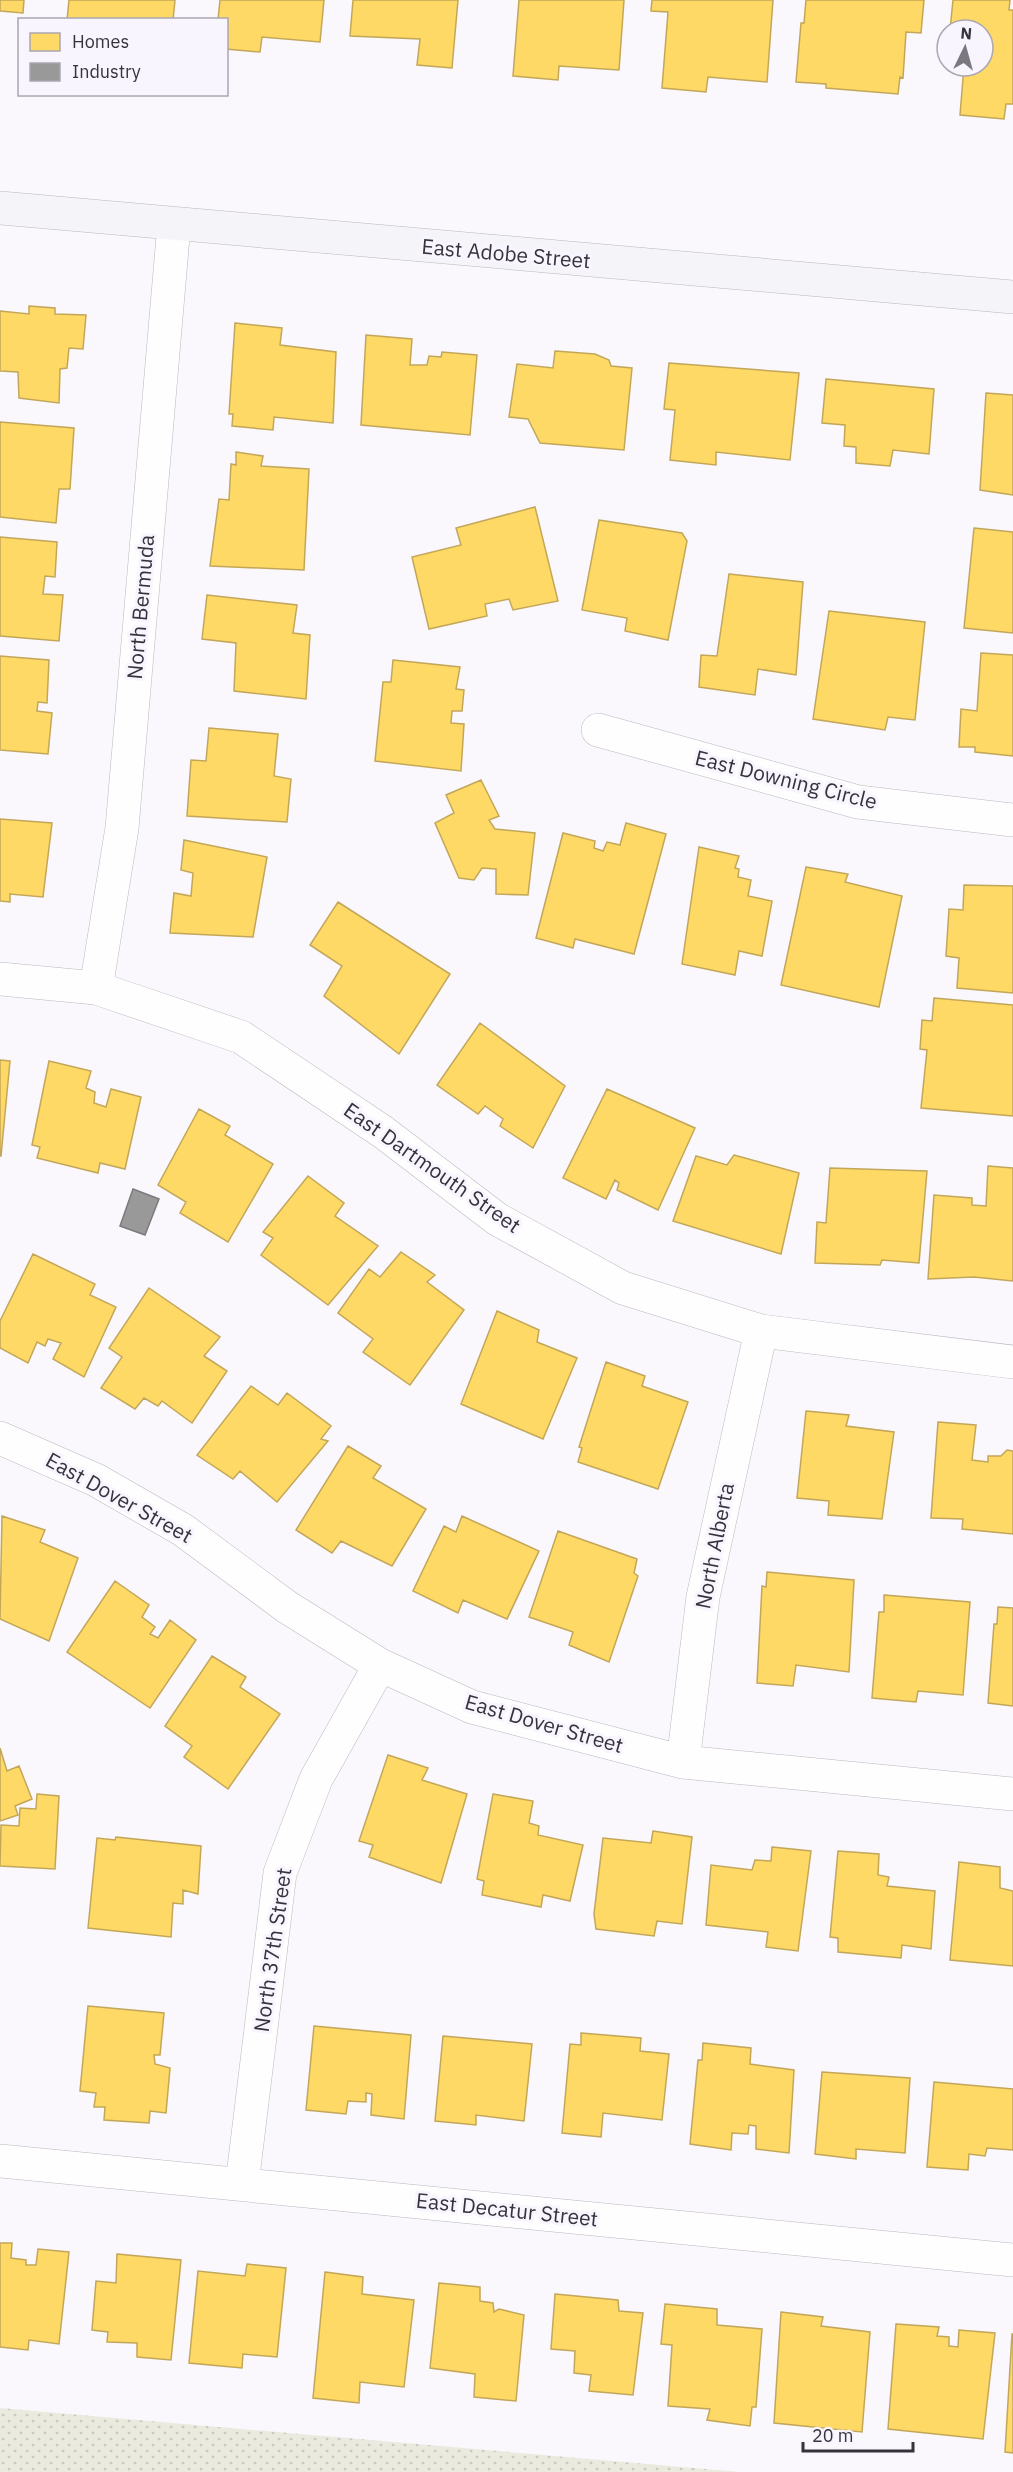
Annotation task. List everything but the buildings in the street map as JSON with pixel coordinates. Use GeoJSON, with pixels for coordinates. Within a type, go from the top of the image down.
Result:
{"type":"FeatureCollection","features":[{"type":"Feature","properties":{"kind":"street","name":"East Adobe Street"},"geometry":{"type":"LineString","coordinates":[[0,208],[1013,297]]}},
{"type":"Feature","properties":{"kind":"street","name":"North Bermuda"},"geometry":{"type":"LineString","coordinates":[[96,988],[122,828],[174,225]]}},
{"type":"Feature","properties":{"kind":"street","name":"East Downing Circle"},"geometry":{"type":"LineString","coordinates":[[598,730],[858,802],[1013,820]]}},
{"type":"Feature","properties":{"kind":"street","name":"East Dartmouth Street"},"geometry":{"type":"LineString","coordinates":[[0,979],[96,988],[241,1037],[383,1132],[497,1219],[623,1288],[761,1331],[1013,1362]]}},
{"type":"Feature","properties":{"kind":"street","name":"North Alberta"},"geometry":{"type":"LineString","coordinates":[[683,1762],[703,1596],[761,1331]]}},
{"type":"Feature","properties":{"kind":"street","name":"East Dover Street"},"geometry":{"type":"LineString","coordinates":[[0,1438],[96,1480],[183,1530],[287,1607],[380,1665],[472,1707],[683,1762],[1013,1794]]}},
{"type":"Feature","properties":{"kind":"street","name":"North 37th Street"},"geometry":{"type":"LineString","coordinates":[[242,2184],[280,1873],[316,1779],[380,1665]]}},
{"type":"Feature","properties":{"kind":"street","name":"East Decatur Street"},"geometry":{"type":"LineString","coordinates":[[0,2161],[1013,2260]]}},
{"type":"Feature","properties":{"kind":"shaded area"},"geometry":{"type":"Polygon","coordinates":[[[0,2408],[740,2472],[0,2472],[0,2408]]]}}]}
